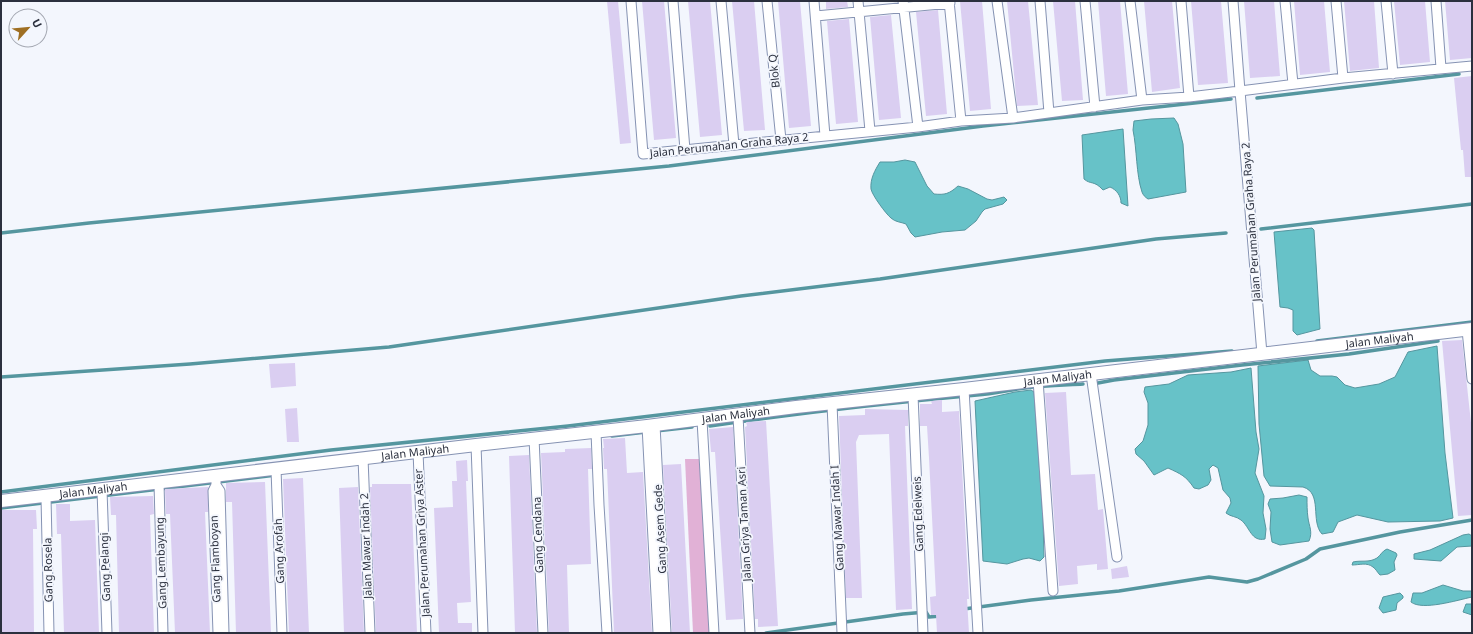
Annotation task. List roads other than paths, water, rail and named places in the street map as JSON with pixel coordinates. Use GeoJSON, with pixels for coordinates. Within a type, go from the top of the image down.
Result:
{"type":"FeatureCollection","features":[{"type":"Feature","properties":{"kind":"street","name":"Jalan Perumahan Graha Raya 2"},"geometry":{"type":"LineString","coordinates":[[630,1],[643,154],[961,121],[1013,118],[1142,100],[1241,94],[1293,84],[1472,66]]}},
{"type":"Feature","properties":{"kind":"street"},"geometry":{"type":"LineString","coordinates":[[673,1],[685,150]]}},
{"type":"Feature","properties":{"kind":"street"},"geometry":{"type":"LineString","coordinates":[[721,1],[734,145]]}},
{"type":"Feature","properties":{"kind":"street","name":"Blok Q"},"geometry":{"type":"LineString","coordinates":[[767,1],[781,140]]}},
{"type":"Feature","properties":{"kind":"street","name":"Jalan Perumahan Graha Raya 2"},"geometry":{"type":"LineString","coordinates":[[814,1],[825,136]]}},
{"type":"Feature","properties":{"kind":"street"},"geometry":{"type":"LineString","coordinates":[[858,1],[870,131]]}},
{"type":"Feature","properties":{"kind":"street"},"geometry":{"type":"LineString","coordinates":[[997,1],[1013,118]]}},
{"type":"Feature","properties":{"kind":"street"},"geometry":{"type":"LineString","coordinates":[[1040,1],[1049,113]]}},
{"type":"Feature","properties":{"kind":"street"},"geometry":{"type":"LineString","coordinates":[[1085,1],[1095,107]]}},
{"type":"Feature","properties":{"kind":"street"},"geometry":{"type":"LineString","coordinates":[[1130,1],[1142,100]]}},
{"type":"Feature","properties":{"kind":"street"},"geometry":{"type":"LineString","coordinates":[[1181,1],[1189,97]]}},
{"type":"Feature","properties":{"kind":"street","name":"Jalan Perumahan Graha Raya 2"},"geometry":{"type":"LineString","coordinates":[[1233,1],[1262,354]]}},
{"type":"Feature","properties":{"kind":"street"},"geometry":{"type":"LineString","coordinates":[[1285,1],[1293,84]]}},
{"type":"Feature","properties":{"kind":"street"},"geometry":{"type":"LineString","coordinates":[[1336,1],[1343,78]]}},
{"type":"Feature","properties":{"kind":"street"},"geometry":{"type":"LineString","coordinates":[[1386,1],[1393,74]]}},
{"type":"Feature","properties":{"kind":"street"},"geometry":{"type":"LineString","coordinates":[[1436,1],[1441,68]]}},
{"type":"Feature","properties":{"kind":"street"},"geometry":{"type":"LineString","coordinates":[[816,16],[904,4],[950,2],[961,121]]}},
{"type":"Feature","properties":{"kind":"street"},"geometry":{"type":"LineString","coordinates":[[904,4],[918,126]]}},
{"type":"Feature","properties":{"kind":"street"},"geometry":{"type":"LineString","coordinates":[[1469,331],[1472,379]]}},
{"type":"Feature","properties":{"kind":"street","name":"Jalan Maliyah"},"geometry":{"type":"LineString","coordinates":[[1,501],[43,502],[418,457],[476,444],[534,442],[651,431],[739,420],[796,407],[832,409],[964,395],[1038,385],[1091,374],[1469,331]]}},
{"type":"Feature","properties":{"kind":"street"},"geometry":{"type":"LineString","coordinates":[[1091,374],[1117,557]]}},
{"type":"Feature","properties":{"kind":"street"},"geometry":{"type":"LineString","coordinates":[[1038,385],[1046,476],[1053,592]]}},
{"type":"Feature","properties":{"kind":"street"},"geometry":{"type":"LineString","coordinates":[[964,395],[978,633]]}},
{"type":"Feature","properties":{"kind":"street","name":"Gang Edelweis"},"geometry":{"type":"LineString","coordinates":[[914,400],[923,633]]}},
{"type":"Feature","properties":{"kind":"street","name":"Gang Mawar Indah I"},"geometry":{"type":"LineString","coordinates":[[832,409],[842,626]]}},
{"type":"Feature","properties":{"kind":"street","name":"Jalan Griya Taman Asri"},"geometry":{"type":"LineString","coordinates":[[739,420],[750,631]]}},
{"type":"Feature","properties":{"kind":"street"},"geometry":{"type":"LineString","coordinates":[[702,424],[714,633]]}},
{"type":"Feature","properties":{"kind":"street","name":"Gang Asem Gede"},"geometry":{"type":"LineString","coordinates":[[651,431],[658,633]]}},
{"type":"Feature","properties":{"kind":"street","name":"Gang Asem Gede"},"geometry":{"type":"LineString","coordinates":[[651,431],[666,633]]}},
{"type":"Feature","properties":{"kind":"street"},"geometry":{"type":"LineString","coordinates":[[596,436],[607,633]]}},
{"type":"Feature","properties":{"kind":"street","name":"Gang Cendana"},"geometry":{"type":"LineString","coordinates":[[534,442],[543,633]]}},
{"type":"Feature","properties":{"kind":"street"},"geometry":{"type":"LineString","coordinates":[[476,444],[483,633]]}},
{"type":"Feature","properties":{"kind":"street","name":"Jalan Perumahan Griya Aster"},"geometry":{"type":"LineString","coordinates":[[418,457],[426,633]]}},
{"type":"Feature","properties":{"kind":"street","name":"Jalan Mawar Indah 2"},"geometry":{"type":"LineString","coordinates":[[363,463],[370,633]]}},
{"type":"Feature","properties":{"kind":"street","name":"Gang Arofah"},"geometry":{"type":"LineString","coordinates":[[276,474],[282,633]]}},
{"type":"Feature","properties":{"kind":"street"},"geometry":{"type":"LineString","coordinates":[[216,481],[220,491],[224,633]]}},
{"type":"Feature","properties":{"kind":"street","name":"Gang Flamboyan"},"geometry":{"type":"LineString","coordinates":[[216,481],[213,491],[218,633]]}},
{"type":"Feature","properties":{"kind":"street","name":"Gang Lembayung"},"geometry":{"type":"LineString","coordinates":[[159,487],[163,633]]}},
{"type":"Feature","properties":{"kind":"street","name":"Gang Pelangi"},"geometry":{"type":"LineString","coordinates":[[100,495],[102,633]]}},
{"type":"Feature","properties":{"kind":"street","name":"Gang Pelangi"},"geometry":{"type":"LineString","coordinates":[[100,495],[107,633]]}},
{"type":"Feature","properties":{"kind":"street","name":"Gang Rosela"},"geometry":{"type":"LineString","coordinates":[[43,502],[43,633]]}},
{"type":"Feature","properties":{"kind":"street","name":"Gang Rosela"},"geometry":{"type":"LineString","coordinates":[[43,502],[49,633]]}},
{"type":"Feature","properties":{"kind":"water"},"geometry":{"type":"Polygon","coordinates":[[[1174,118],[1178,124],[1183,144],[1186,192],[1148,199],[1142,193],[1140,185],[1133,130],[1134,121],[1174,118]]]}},
{"type":"Feature","properties":{"kind":"water"},"geometry":{"type":"Polygon","coordinates":[[[1123,129],[1128,206],[1121,203],[1118,194],[1112,188],[1110,187],[1103,190],[1097,185],[1084,179],[1082,135],[1123,129]]]}},
{"type":"Feature","properties":{"kind":"water"},"geometry":{"type":"Polygon","coordinates":[[[905,160],[915,162],[927,186],[934,194],[947,193],[958,186],[968,189],[987,199],[992,200],[1004,197],[1007,200],[1003,204],[985,209],[976,221],[965,230],[942,232],[915,237],[906,224],[894,220],[889,216],[876,200],[871,189],[872,178],[880,162],[905,160]]]}},
{"type":"Feature","properties":{"kind":"water"},"geometry":{"type":"Polygon","coordinates":[[[1312,228],[1314,230],[1320,329],[1297,335],[1293,331],[1293,310],[1280,307],[1274,232],[1312,228]]]}},
{"type":"Feature","properties":{"kind":"water"},"geometry":{"type":"Polygon","coordinates":[[[1437,346],[1445,453],[1453,518],[1440,521],[1388,522],[1357,515],[1338,522],[1333,532],[1322,534],[1317,522],[1315,501],[1309,490],[1303,487],[1270,486],[1264,476],[1259,424],[1258,366],[1308,360],[1311,370],[1320,376],[1337,377],[1345,385],[1355,388],[1379,384],[1395,377],[1408,352],[1437,346]]]}},
{"type":"Feature","properties":{"kind":"water"},"geometry":{"type":"Polygon","coordinates":[[[1251,368],[1256,432],[1259,449],[1255,473],[1264,496],[1263,513],[1266,529],[1265,539],[1260,539],[1254,536],[1241,520],[1226,513],[1231,503],[1230,498],[1223,490],[1218,468],[1213,465],[1209,469],[1211,480],[1208,485],[1199,489],[1194,488],[1183,476],[1168,468],[1154,475],[1144,461],[1136,454],[1135,449],[1143,441],[1148,425],[1148,403],[1144,392],[1145,387],[1169,384],[1188,375],[1231,372],[1251,368]]]}},
{"type":"Feature","properties":{"kind":"water"},"geometry":{"type":"Polygon","coordinates":[[[1031,390],[1034,392],[1043,518],[1044,557],[1040,561],[1029,558],[1007,564],[983,561],[975,401],[1031,390]]]}},
{"type":"Feature","properties":{"kind":"water"},"geometry":{"type":"Polygon","coordinates":[[[1299,495],[1307,497],[1311,532],[1309,541],[1280,545],[1272,542],[1270,529],[1271,512],[1268,504],[1270,499],[1299,495]]]}},
{"type":"Feature","properties":{"kind":"water"},"geometry":{"type":"Polygon","coordinates":[[[1469,534],[1472,536],[1472,546],[1457,547],[1441,561],[1414,559],[1414,554],[1430,550],[1463,535],[1469,534]]]}},
{"type":"Feature","properties":{"kind":"water"},"geometry":{"type":"Polygon","coordinates":[[[1387,549],[1396,553],[1397,555],[1394,562],[1395,570],[1388,574],[1380,575],[1371,565],[1352,565],[1353,562],[1374,560],[1387,549]]]}},
{"type":"Feature","properties":{"kind":"water"},"geometry":{"type":"Polygon","coordinates":[[[1443,585],[1463,591],[1472,591],[1472,597],[1431,605],[1416,604],[1411,602],[1413,593],[1422,593],[1443,585]]]}},
{"type":"Feature","properties":{"kind":"water"},"geometry":{"type":"Polygon","coordinates":[[[1400,593],[1403,598],[1397,603],[1396,610],[1383,613],[1379,608],[1383,597],[1400,593]]]}},
{"type":"Feature","properties":{"kind":"water"},"geometry":{"type":"Polygon","coordinates":[[[1466,604],[1472,604],[1472,615],[1463,612],[1466,604]]]}},
{"type":"Feature","properties":{"kind":"waterway"},"geometry":{"type":"LineString","coordinates":[[1257,98],[1459,74]]}},
{"type":"Feature","properties":{"kind":"waterway"},"geometry":{"type":"LineString","coordinates":[[1,233],[669,166],[983,126],[1231,99]]}},
{"type":"Feature","properties":{"kind":"waterway"},"geometry":{"type":"LineString","coordinates":[[1261,229],[1472,204]]}},
{"type":"Feature","properties":{"kind":"waterway"},"geometry":{"type":"LineString","coordinates":[[1,377],[190,364],[389,347],[741,296],[880,279],[1156,239],[1226,233]]}},
{"type":"Feature","properties":{"kind":"waterway"},"geometry":{"type":"LineString","coordinates":[[1317,341],[1472,322]]}},
{"type":"Feature","properties":{"kind":"waterway"},"geometry":{"type":"LineString","coordinates":[[1098,383],[1242,365],[1349,354],[1438,341]]}},
{"type":"Feature","properties":{"kind":"waterway"},"geometry":{"type":"LineString","coordinates":[[1,492],[331,450],[568,426],[1105,361],[1232,351]]}},
{"type":"Feature","properties":{"kind":"waterway"},"geometry":{"type":"LineString","coordinates":[[710,426],[1032,387],[1083,384]]}},
{"type":"Feature","properties":{"kind":"waterway"},"geometry":{"type":"LineString","coordinates":[[656,431],[692,427]]}},
{"type":"Feature","properties":{"kind":"waterway"},"geometry":{"type":"LineString","coordinates":[[612,436],[646,432]]}},
{"type":"Feature","properties":{"kind":"waterway"},"geometry":{"type":"LineString","coordinates":[[1,508],[276,475]]}},
{"type":"Feature","properties":{"kind":"waterway"},"geometry":{"type":"LineString","coordinates":[[964,609],[1031,600],[1119,591],[1209,577],[1247,582],[1258,579],[1306,559],[1320,549],[1400,532],[1472,520]]}},
{"type":"Feature","properties":{"kind":"waterway"},"geometry":{"type":"LineString","coordinates":[[766,633],[903,614],[926,612],[929,617],[941,616]]}}]}
